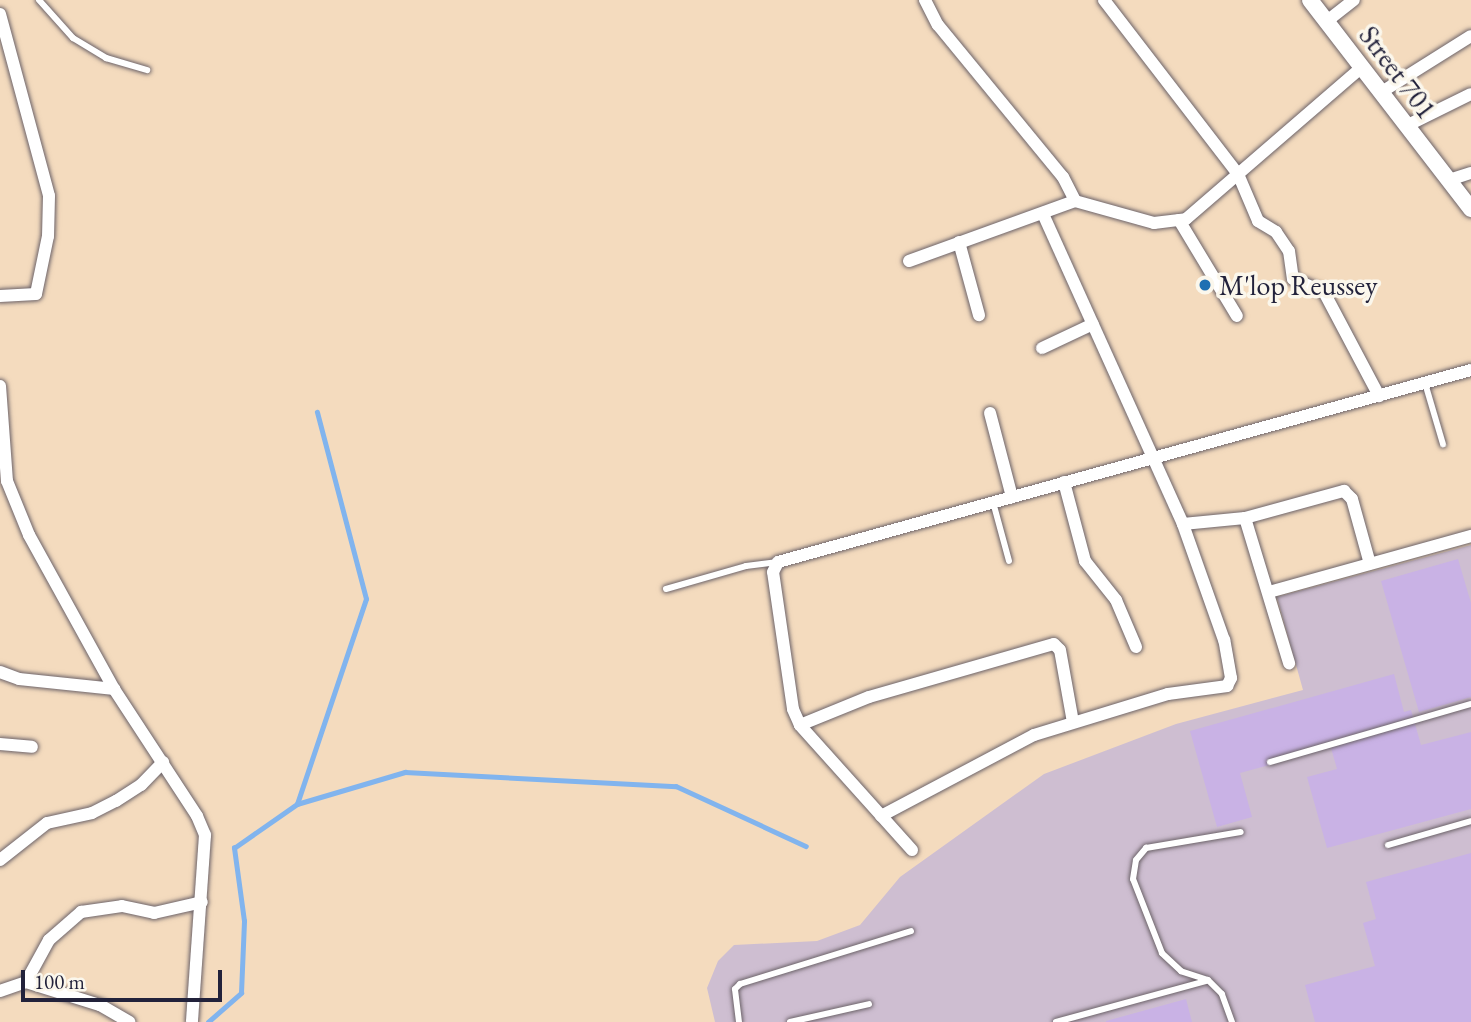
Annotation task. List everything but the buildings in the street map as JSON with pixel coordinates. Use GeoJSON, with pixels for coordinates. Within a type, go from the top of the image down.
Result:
{"type":"FeatureCollection","features":[{"type":"Feature","properties":{"kind":"main road","name":"Street 701"},"geometry":{"type":"LineString","coordinates":[[1310,0],[1471,209]]}},
{"type":"Feature","properties":{"kind":"street"},"geometry":{"type":"LineString","coordinates":[[925,0],[939,25],[1063,177],[1075,201]]}},
{"type":"Feature","properties":{"kind":"street"},"geometry":{"type":"LineString","coordinates":[[1104,0],[1238,174],[1258,221],[1276,232],[1289,251],[1293,279],[1324,292],[1379,396]]}},
{"type":"Feature","properties":{"kind":"street"},"geometry":{"type":"LineString","coordinates":[[1327,21],[1354,0]]}},
{"type":"Feature","properties":{"kind":"street"},"geometry":{"type":"LineString","coordinates":[[0,14],[49,196],[48,236],[36,294],[0,296]]}},
{"type":"Feature","properties":{"kind":"street"},"geometry":{"type":"LineString","coordinates":[[1380,93],[1471,36]]}},
{"type":"Feature","properties":{"kind":"street"},"geometry":{"type":"LineString","coordinates":[[909,261],[1075,201],[1154,223],[1179,220],[1238,174],[1361,68]]}},
{"type":"Feature","properties":{"kind":"street"},"geometry":{"type":"LineString","coordinates":[[1406,126],[1471,94]]}},
{"type":"Feature","properties":{"kind":"street"},"geometry":{"type":"LineString","coordinates":[[1448,180],[1471,173]]}},
{"type":"Feature","properties":{"kind":"street"},"geometry":{"type":"LineString","coordinates":[[881,816],[1034,735],[1168,694],[1227,686],[1231,678],[1224,640],[1183,524],[1043,214]]}},
{"type":"Feature","properties":{"kind":"street"},"geometry":{"type":"LineString","coordinates":[[1179,220],[1237,316]]}},
{"type":"Feature","properties":{"kind":"street"},"geometry":{"type":"LineString","coordinates":[[959,242],[979,315]]}},
{"type":"Feature","properties":{"kind":"street"},"geometry":{"type":"LineString","coordinates":[[1042,348],[1093,324]]}},
{"type":"Feature","properties":{"kind":"street"},"geometry":{"type":"LineString","coordinates":[[912,850],[800,725],[793,709],[773,572],[778,562],[1471,370]]}},
{"type":"Feature","properties":{"kind":"street"},"geometry":{"type":"LineString","coordinates":[[0,386],[7,481],[29,535],[114,689],[163,762],[205,835],[192,1022]]}},
{"type":"Feature","properties":{"kind":"street"},"geometry":{"type":"LineString","coordinates":[[990,412],[1012,497]]}},
{"type":"Feature","properties":{"kind":"street"},"geometry":{"type":"LineString","coordinates":[[1064,482],[1085,561],[1116,600],[1136,648]]}},
{"type":"Feature","properties":{"kind":"street"},"geometry":{"type":"LineString","coordinates":[[1183,524],[1245,518],[1348,492],[1370,564]]}},
{"type":"Feature","properties":{"kind":"street"},"geometry":{"type":"LineString","coordinates":[[1245,518],[1289,663]]}},
{"type":"Feature","properties":{"kind":"street"},"geometry":{"type":"LineString","coordinates":[[1269,592],[1471,536]]}},
{"type":"Feature","properties":{"kind":"street"},"geometry":{"type":"LineString","coordinates":[[800,725],[869,697],[1054,644],[1060,650],[1073,722]]}},
{"type":"Feature","properties":{"kind":"street"},"geometry":{"type":"LineString","coordinates":[[0,672],[19,679],[114,689]]}},
{"type":"Feature","properties":{"kind":"street"},"geometry":{"type":"LineString","coordinates":[[0,744],[33,747]]}},
{"type":"Feature","properties":{"kind":"street"},"geometry":{"type":"LineString","coordinates":[[0,860],[47,823],[92,813],[116,801],[141,785],[163,762]]}},
{"type":"Feature","properties":{"kind":"street"},"geometry":{"type":"LineString","coordinates":[[26,982],[49,940],[81,912],[122,906],[154,913],[202,902]]}},
{"type":"Feature","properties":{"kind":"street"},"geometry":{"type":"LineString","coordinates":[[0,991],[26,982],[100,1005],[129,1022]]}},
{"type":"Feature","properties":{"kind":"lane"},"geometry":{"type":"LineString","coordinates":[[39,0],[73,38],[106,58],[147,70]]}},
{"type":"Feature","properties":{"kind":"lane"},"geometry":{"type":"LineString","coordinates":[[1424,383],[1443,444]]}},
{"type":"Feature","properties":{"kind":"lane"},"geometry":{"type":"LineString","coordinates":[[993,502],[1009,561]]}},
{"type":"Feature","properties":{"kind":"lane"},"geometry":{"type":"LineString","coordinates":[[666,589],[747,566],[778,562]]}},
{"type":"Feature","properties":{"kind":"lane"},"geometry":{"type":"LineString","coordinates":[[1270,762],[1471,704]]}},
{"type":"Feature","properties":{"kind":"lane"},"geometry":{"type":"LineString","coordinates":[[1388,845],[1471,821]]}},
{"type":"Feature","properties":{"kind":"lane"},"geometry":{"type":"LineString","coordinates":[[1232,1022],[1222,993],[1208,980],[1181,971],[1162,953],[1133,880],[1136,860],[1146,848],[1241,832]]}},
{"type":"Feature","properties":{"kind":"lane"},"geometry":{"type":"LineString","coordinates":[[740,1022],[735,989],[740,984],[911,930]]}},
{"type":"Feature","properties":{"kind":"lane"},"geometry":{"type":"LineString","coordinates":[[1056,1022],[1208,980]]}},
{"type":"Feature","properties":{"kind":"lane"},"geometry":{"type":"LineString","coordinates":[[790,1022],[869,1004]]}},
{"type":"Feature","properties":{"kind":"shaded area"},"geometry":{"type":"Polygon","coordinates":[[[1471,545],[1471,1022],[715,1022],[707,988],[718,961],[734,945],[817,941],[860,925],[900,877],[1044,774],[1176,724],[1303,690],[1277,597],[1471,545]]]}},
{"type":"Feature","properties":{"kind":"waterway"},"geometry":{"type":"LineString","coordinates":[[297,804],[366,599],[317,412]]}},
{"type":"Feature","properties":{"kind":"waterway"},"geometry":{"type":"LineString","coordinates":[[208,1022],[241,993],[244,921],[234,848],[297,804],[405,772],[676,786],[806,846]]}},
{"type":"Feature","properties":{"kind":"place","name":"M'lop Reussey"},"geometry":{"type":"Point","coordinates":[1205,285]}}]}
